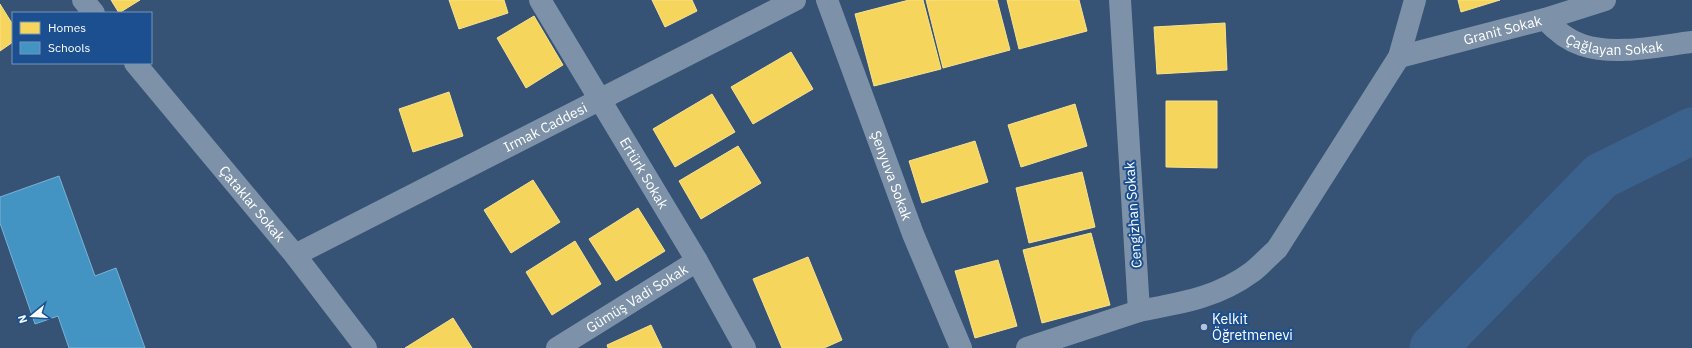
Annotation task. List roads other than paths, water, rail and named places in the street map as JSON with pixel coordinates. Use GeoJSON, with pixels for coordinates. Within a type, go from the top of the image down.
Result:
{"type":"FeatureCollection","features":[{"type":"Feature","properties":{"kind":"street"},"geometry":{"type":"LineString","coordinates":[[83,0],[93,12]]}},
{"type":"Feature","properties":{"kind":"street","name":"Ertürk Sokak"},"geometry":{"type":"LineString","coordinates":[[540,0],[697,261],[745,348]]}},
{"type":"Feature","properties":{"kind":"street","name":"Irmak Caddesi"},"geometry":{"type":"LineString","coordinates":[[295,255],[795,0]]}},
{"type":"Feature","properties":{"kind":"street","name":"Şenyuva Sokak"},"geometry":{"type":"LineString","coordinates":[[828,0],[913,234],[961,348]]}},
{"type":"Feature","properties":{"kind":"street","name":"Cengizhan Sokak"},"geometry":{"type":"LineString","coordinates":[[1120,0],[1139,311]]}},
{"type":"Feature","properties":{"kind":"street"},"geometry":{"type":"LineString","coordinates":[[1029,348],[1139,311],[1191,301],[1224,288],[1252,272],[1277,249],[1399,57],[1415,0]]}},
{"type":"Feature","properties":{"kind":"street","name":"Granit Sokak"},"geometry":{"type":"LineString","coordinates":[[1399,57],[1545,19],[1605,0]]}},
{"type":"Feature","properties":{"kind":"street","name":"Çağlayan Sokak"},"geometry":{"type":"LineString","coordinates":[[1545,19],[1564,36],[1582,45],[1603,50],[1635,49],[1692,42]]}},
{"type":"Feature","properties":{"kind":"street","name":"Çataklar Sokak"},"geometry":{"type":"LineString","coordinates":[[136,64],[175,120],[295,255],[366,348]]}},
{"type":"Feature","properties":{"kind":"street","name":"Gümüş Vadi Sokak"},"geometry":{"type":"LineString","coordinates":[[557,348],[697,261]]}},
{"type":"Feature","properties":{"kind":"waterway"},"geometry":{"type":"LineString","coordinates":[[1433,348],[1601,176],[1692,131]]}},
{"type":"Feature","properties":{"kind":"place","name":"Kelkit Öğretmenevi"},"geometry":{"type":"Point","coordinates":[1204,327]}}]}
